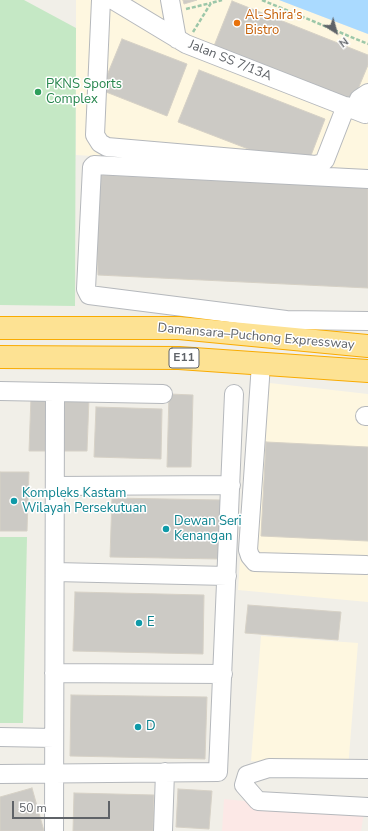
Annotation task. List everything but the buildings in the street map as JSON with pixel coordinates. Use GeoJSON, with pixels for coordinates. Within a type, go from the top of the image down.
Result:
{"type":"FeatureCollection","features":[{"type":"Feature","properties":{"kind":"highway","name":"Damansara–Puchong Expressway"},"geometry":{"type":"LineString","coordinates":[[0,328],[179,328],[368,346]]}},
{"type":"Feature","properties":{"kind":"highway","name":"Damansara–Puchong Expressway"},"geometry":{"type":"LineString","coordinates":[[0,357],[179,358],[368,371]]}},
{"type":"Feature","properties":{"kind":"street"},"geometry":{"type":"LineString","coordinates":[[101,0],[95,135],[100,143],[107,147],[316,165],[325,160],[356,109],[359,99],[368,93]]}},
{"type":"Feature","properties":{"kind":"street","name":"Jalan SS 7/13A"},"geometry":{"type":"LineString","coordinates":[[113,0],[182,42],[356,109]]}},
{"type":"Feature","properties":{"kind":"street"},"geometry":{"type":"LineString","coordinates":[[175,5],[182,42]]}},
{"type":"Feature","properties":{"kind":"street"},"geometry":{"type":"LineString","coordinates":[[286,320],[89,295],[86,289],[92,167],[94,165],[368,180]]}},
{"type":"Feature","properties":{"kind":"street"},"geometry":{"type":"LineString","coordinates":[[108,328],[243,324],[286,320],[368,321]]}},
{"type":"Feature","properties":{"kind":"street"},"geometry":{"type":"LineString","coordinates":[[261,364],[248,550],[250,556],[256,562],[366,565]]}},
{"type":"Feature","properties":{"kind":"street"},"geometry":{"type":"LineString","coordinates":[[0,391],[164,394]]}},
{"type":"Feature","properties":{"kind":"street"},"geometry":{"type":"LineString","coordinates":[[54,831],[55,392]]}},
{"type":"Feature","properties":{"kind":"street"},"geometry":{"type":"LineString","coordinates":[[0,774],[218,772],[234,394]]}},
{"type":"Feature","properties":{"kind":"street"},"geometry":{"type":"LineString","coordinates":[[55,486],[230,485]]}},
{"type":"Feature","properties":{"kind":"street"},"geometry":{"type":"LineString","coordinates":[[55,572],[226,576]]}},
{"type":"Feature","properties":{"kind":"street"},"geometry":{"type":"LineString","coordinates":[[54,673],[222,674]]}},
{"type":"Feature","properties":{"kind":"street"},"geometry":{"type":"LineString","coordinates":[[0,737],[54,738]]}},
{"type":"Feature","properties":{"kind":"street"},"geometry":{"type":"LineString","coordinates":[[368,769],[270,768],[247,775],[244,784],[258,801],[368,807]]}},
{"type":"Feature","properties":{"kind":"street"},"geometry":{"type":"LineString","coordinates":[[163,831],[165,772]]}},
{"type":"Feature","properties":{"kind":"path"},"geometry":{"type":"LineString","coordinates":[[175,5],[211,3],[222,0]]}},
{"type":"Feature","properties":{"kind":"path"},"geometry":{"type":"LineString","coordinates":[[262,0],[368,44]]}},
{"type":"Feature","properties":{"kind":"path"},"geometry":{"type":"LineString","coordinates":[[182,42],[211,3]]}},
{"type":"Feature","properties":{"kind":"shaded area"},"geometry":{"type":"Polygon","coordinates":[[[76,0],[279,0],[368,34],[368,172],[76,155],[76,0]]]}},
{"type":"Feature","properties":{"kind":"shaded area"},"geometry":{"type":"Polygon","coordinates":[[[252,381],[368,394],[368,602],[238,590],[252,381]]]}},
{"type":"Feature","properties":{"kind":"shaded area"},"geometry":{"type":"Polygon","coordinates":[[[261,636],[358,643],[348,769],[251,761],[261,636]]]}},
{"type":"Feature","properties":{"kind":"shaded area"},"geometry":{"type":"Polygon","coordinates":[[[224,799],[364,813],[361,831],[222,831],[224,799]]]}},
{"type":"Feature","properties":{"kind":"green space","name":"PKNS Sports Complex"},"geometry":{"type":"Polygon","coordinates":[[[0,0],[24,0],[76,28],[75,306],[0,305],[0,0]]]}},
{"type":"Feature","properties":{"kind":"green space"},"geometry":{"type":"Polygon","coordinates":[[[0,537],[27,537],[23,723],[0,723],[0,537]]]}},
{"type":"Feature","properties":{"kind":"water"},"geometry":{"type":"Polygon","coordinates":[[[279,0],[368,0],[368,34],[279,0]]]}},
{"type":"Feature","properties":{"kind":"place","name":"Al-Shira's Bistro"},"geometry":{"type":"Point","coordinates":[237,23]}},
{"type":"Feature","properties":{"kind":"place","name":"PKNS Sports Complex"},"geometry":{"type":"Point","coordinates":[38,92]}},
{"type":"Feature","properties":{"kind":"place","name":"Kompleks Kastam Wilayah Persekutuan"},"geometry":{"type":"Point","coordinates":[14,501]}},
{"type":"Feature","properties":{"kind":"place","name":"Dewan Seri Kenangan"},"geometry":{"type":"Point","coordinates":[166,529]}},
{"type":"Feature","properties":{"kind":"place","name":"E"},"geometry":{"type":"Point","coordinates":[139,623]}},
{"type":"Feature","properties":{"kind":"place","name":"D"},"geometry":{"type":"Point","coordinates":[138,727]}}]}
